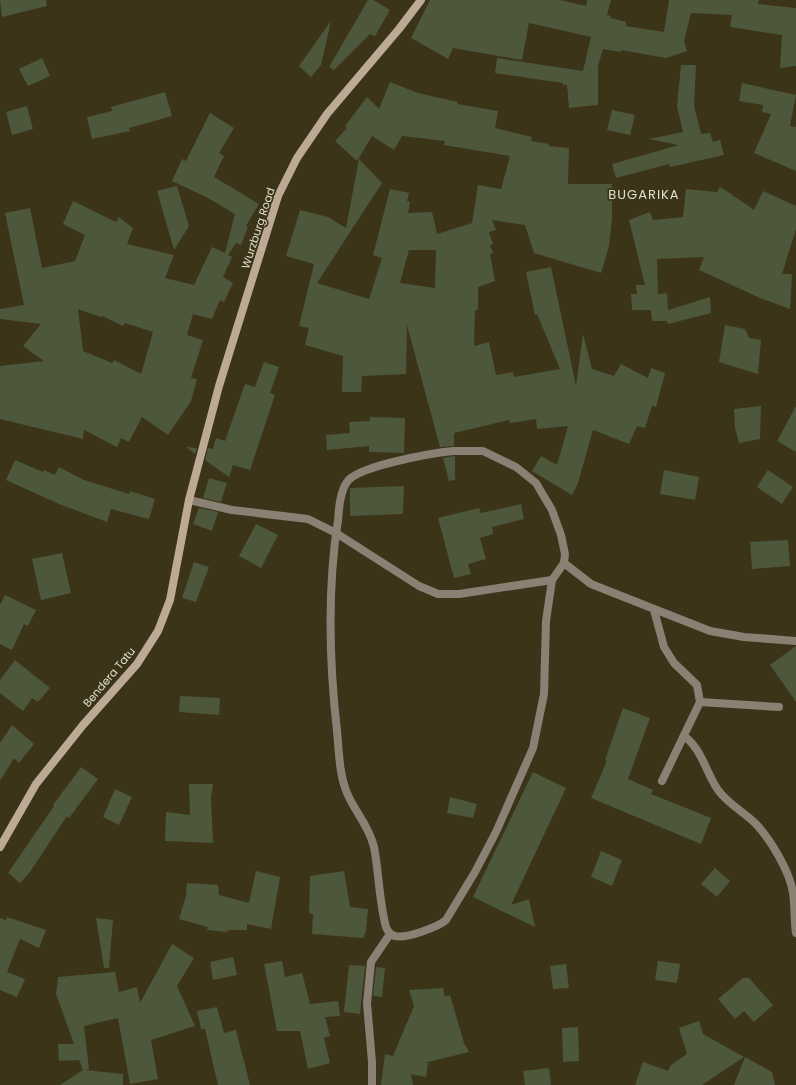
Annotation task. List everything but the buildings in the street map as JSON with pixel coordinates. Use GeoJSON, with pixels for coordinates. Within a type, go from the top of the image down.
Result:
{"type":"FeatureCollection","features":[{"type":"Feature","properties":{"kind":"main road","name":"Wurzburg Road"},"geometry":{"type":"LineString","coordinates":[[189,500],[219,386],[278,196],[297,158],[327,114],[399,29],[421,0]]}},
{"type":"Feature","properties":{"kind":"main road","name":"Bendera Tatu"},"geometry":{"type":"LineString","coordinates":[[0,847],[36,784],[83,725],[137,664],[158,631],[170,600],[189,500]]}},
{"type":"Feature","properties":{"kind":"street"},"geometry":{"type":"LineString","coordinates":[[452,451],[483,451],[516,466],[536,483],[552,510],[561,535],[565,554],[564,563],[552,580],[546,621],[544,694],[533,748],[499,825],[475,872],[446,920],[430,930],[397,937],[390,934],[385,924],[371,835],[347,793],[339,749],[330,662],[330,613],[336,533],[340,501],[347,482],[356,474],[420,454],[452,451]]}},
{"type":"Feature","properties":{"kind":"street"},"geometry":{"type":"LineString","coordinates":[[189,500],[232,510],[308,519],[336,533],[419,586],[438,594],[459,594],[552,580]]}},
{"type":"Feature","properties":{"kind":"street"},"geometry":{"type":"LineString","coordinates":[[564,563],[591,584],[710,631],[744,637],[796,641]]}},
{"type":"Feature","properties":{"kind":"street"},"geometry":{"type":"LineString","coordinates":[[654,610],[664,647],[674,662],[697,685],[700,702],[662,781]]}},
{"type":"Feature","properties":{"kind":"street"},"geometry":{"type":"LineString","coordinates":[[700,702],[780,707]]}},
{"type":"Feature","properties":{"kind":"street"},"geometry":{"type":"LineString","coordinates":[[684,736],[691,741],[712,781],[722,796],[756,825],[773,846],[784,868],[793,892],[796,933]]}},
{"type":"Feature","properties":{"kind":"street"},"geometry":{"type":"LineString","coordinates":[[372,1085],[368,1003],[371,962],[390,934]]}},
{"type":"Feature","properties":{"kind":"district","name":"BUGARIKA"},"geometry":{"type":"Point","coordinates":[644,194]}}]}
